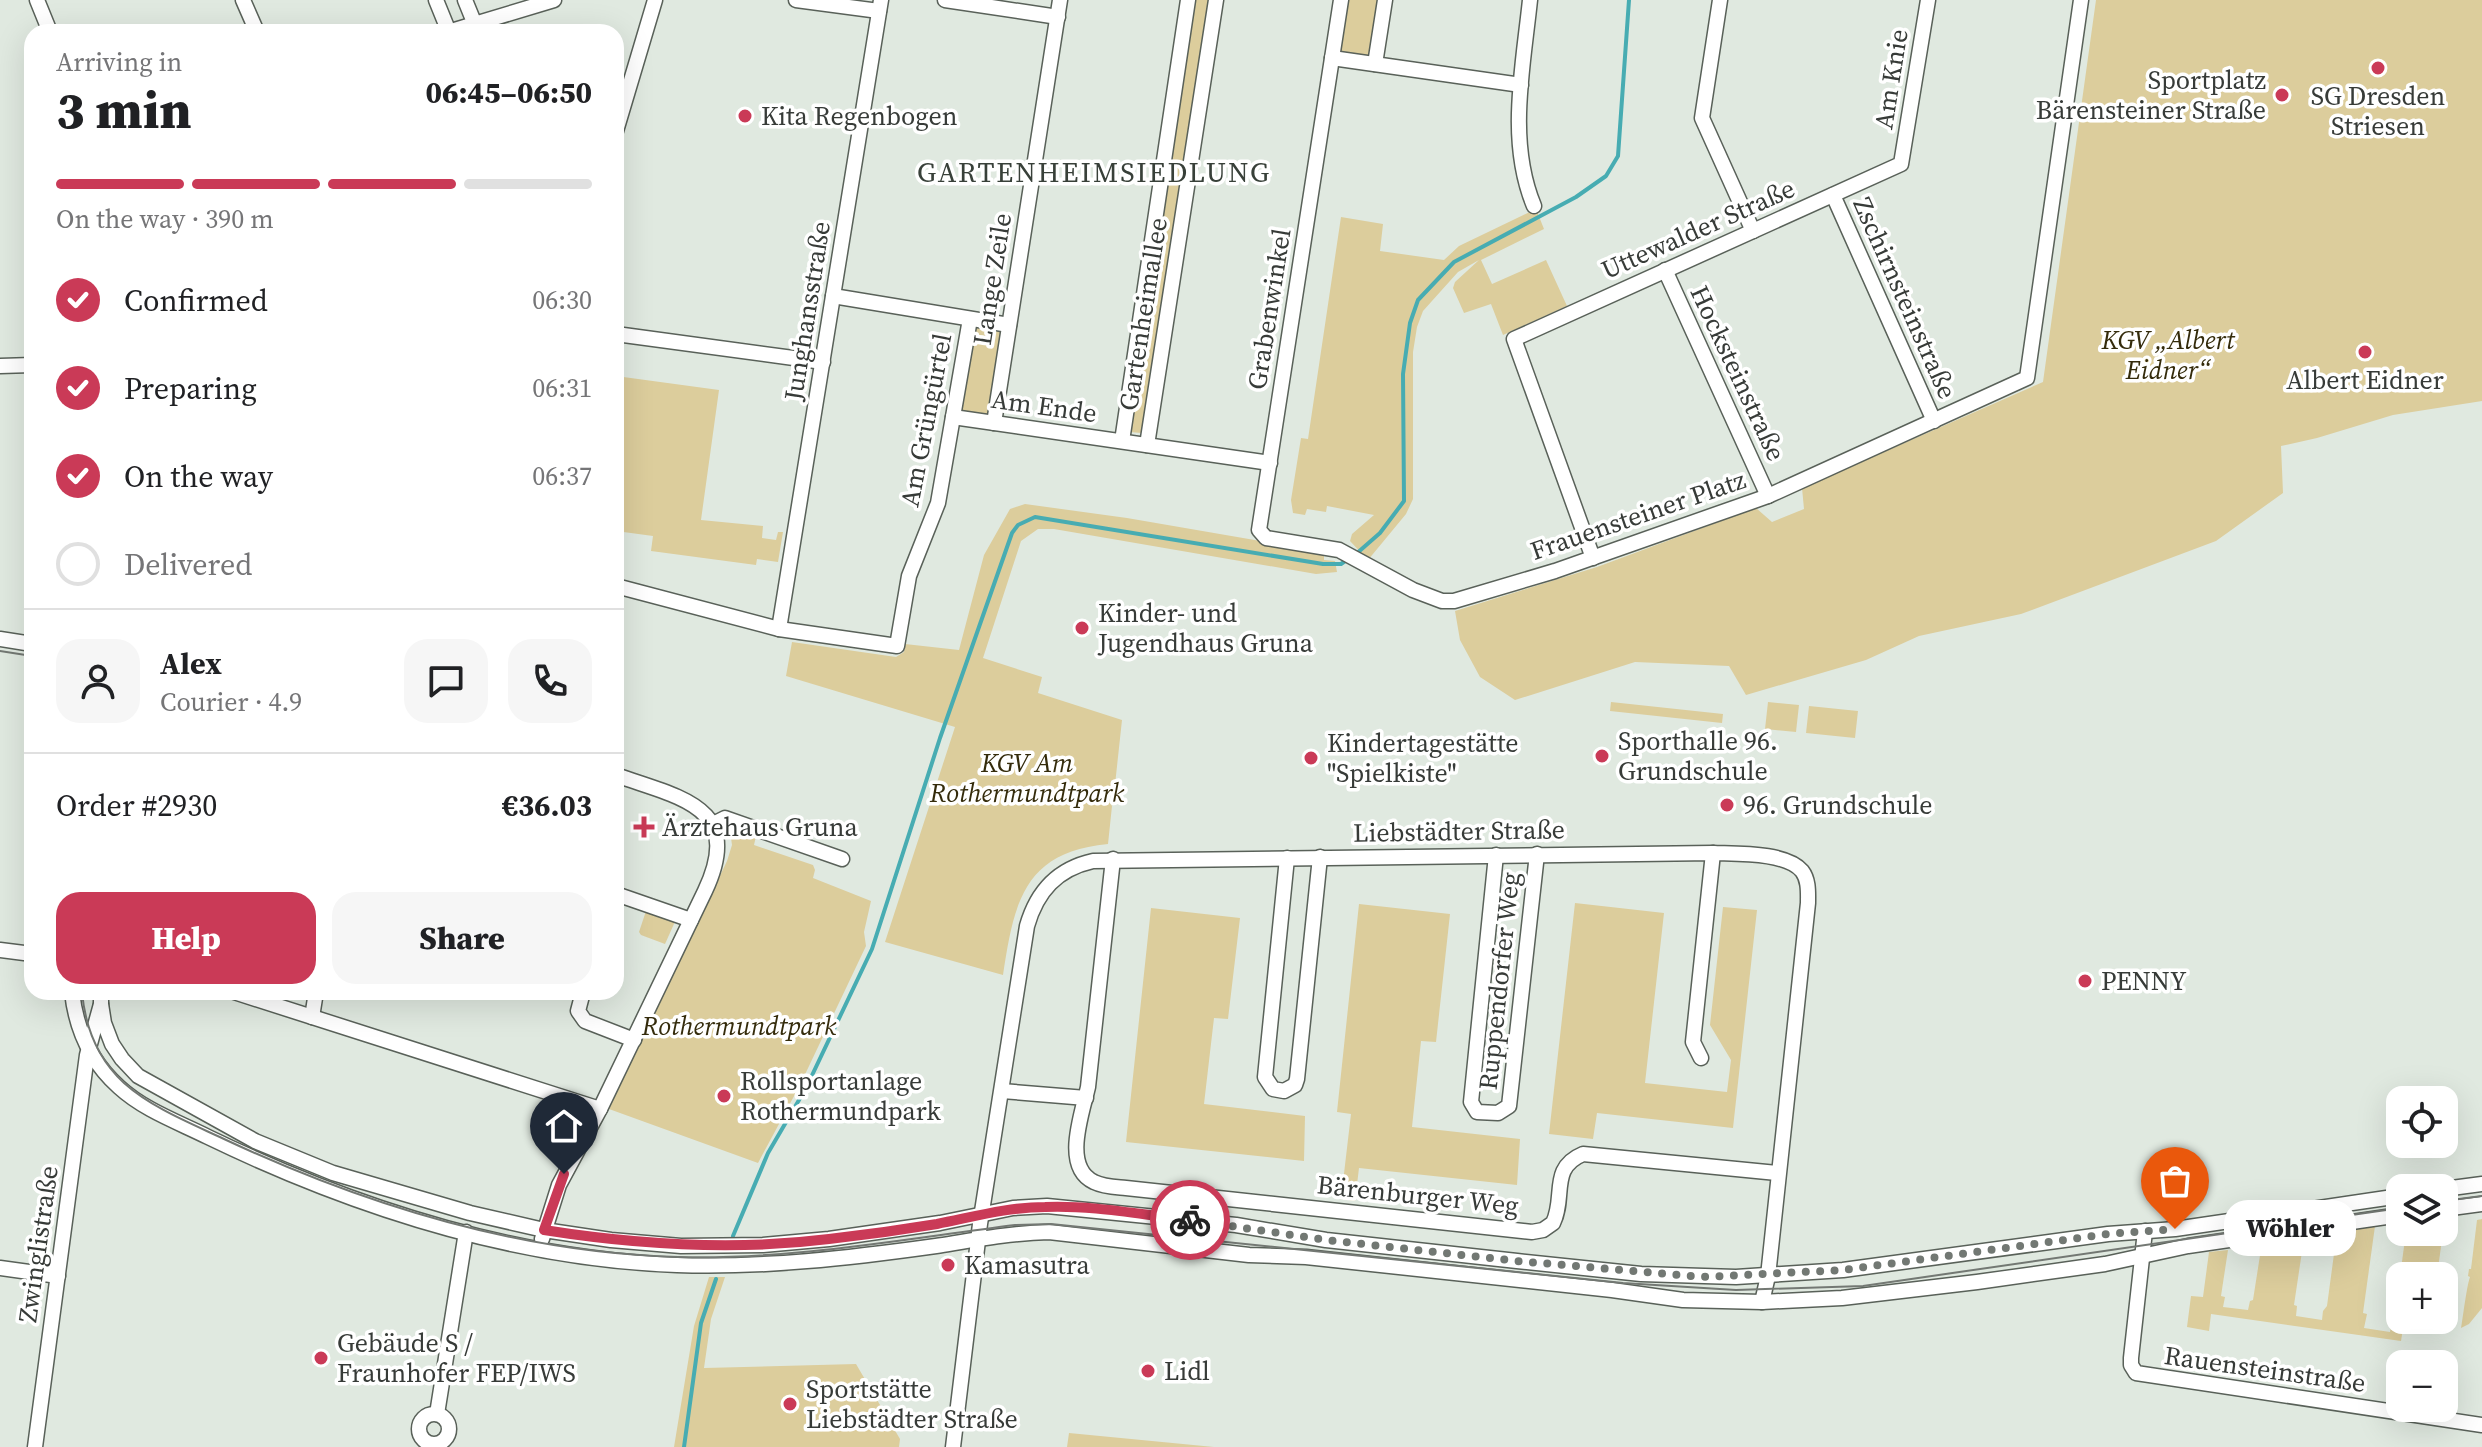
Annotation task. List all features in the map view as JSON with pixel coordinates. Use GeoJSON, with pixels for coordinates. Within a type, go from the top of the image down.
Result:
{"type":"FeatureCollection","features":[{"type":"Feature","properties":{"kind":"street"},"geometry":{"type":"LineString","coordinates":[[37,0],[47,24]]}},
{"type":"Feature","properties":{"kind":"street"},"geometry":{"type":"LineString","coordinates":[[243,0],[254,24]]}},
{"type":"Feature","properties":{"kind":"street"},"geometry":{"type":"LineString","coordinates":[[436,0],[446,24]]}},
{"type":"Feature","properties":{"kind":"street"},"geometry":{"type":"LineString","coordinates":[[465,0],[474,24]]}},
{"type":"Feature","properties":{"kind":"street"},"geometry":{"type":"LineString","coordinates":[[487,24],[554,0]]}},
{"type":"Feature","properties":{"kind":"street"},"geometry":{"type":"LineString","coordinates":[[624,104],[655,0]]}},
{"type":"Feature","properties":{"kind":"street"},"geometry":{"type":"LineString","coordinates":[[796,0],[880,6]]}},
{"type":"Feature","properties":{"kind":"street"},"geometry":{"type":"LineString","coordinates":[[945,0],[1018,5],[1058,17]]}},
{"type":"Feature","properties":{"kind":"street","name":"Lange Zeile"},"geometry":{"type":"LineString","coordinates":[[994,423],[1060,0]]}},
{"type":"Feature","properties":{"kind":"street","name":"Gartenheimallee"},"geometry":{"type":"LineString","coordinates":[[1122,441],[1188,0]]}},
{"type":"Feature","properties":{"kind":"street","name":"Gartenheimallee"},"geometry":{"type":"LineString","coordinates":[[1147,445],[1216,0]]}},
{"type":"Feature","properties":{"kind":"street","name":"Grabenwinkel"},"geometry":{"type":"LineString","coordinates":[[1259,530],[1341,0]]}},
{"type":"Feature","properties":{"kind":"street"},"geometry":{"type":"LineString","coordinates":[[1375,64],[1385,0]]}},
{"type":"Feature","properties":{"kind":"street"},"geometry":{"type":"LineString","coordinates":[[1530,0],[1518,149],[1526,187],[1534,206]]}},
{"type":"Feature","properties":{"kind":"street"},"geometry":{"type":"LineString","coordinates":[[1720,0],[1702,118],[1753,231]]}},
{"type":"Feature","properties":{"kind":"street","name":"Am Knie"},"geometry":{"type":"LineString","coordinates":[[1901,164],[1928,0]]}},
{"type":"Feature","properties":{"kind":"street","name":"Frauensteiner Platz"},"geometry":{"type":"LineString","coordinates":[[1259,530],[1266,538],[1339,550],[1391,580],[1442,601],[1470,596],[1593,558],[1768,496],[2027,378],[2081,0]]}},
{"type":"Feature","properties":{"kind":"street","name":"Junghansstraße"},"geometry":{"type":"LineString","coordinates":[[779,629],[880,6]]}},
{"type":"Feature","properties":{"kind":"street"},"geometry":{"type":"LineString","coordinates":[[1332,58],[1521,85]]}},
{"type":"Feature","properties":{"kind":"street","name":"Uttewalder Straße"},"geometry":{"type":"LineString","coordinates":[[1593,558],[1514,339],[1901,164]]}},
{"type":"Feature","properties":{"kind":"street","name":"Zschirnsteinstraße"},"geometry":{"type":"LineString","coordinates":[[1833,195],[1934,421]]}},
{"type":"Feature","properties":{"kind":"street","name":"Hocksteinstraße"},"geometry":{"type":"LineString","coordinates":[[1665,270],[1768,496]]}},
{"type":"Feature","properties":{"kind":"street"},"geometry":{"type":"LineString","coordinates":[[833,296],[1009,325]]}},
{"type":"Feature","properties":{"kind":"street","name":"Am Grüngürtel"},"geometry":{"type":"LineString","coordinates":[[779,629],[897,646],[909,576],[938,503],[970,319]]}},
{"type":"Feature","properties":{"kind":"street"},"geometry":{"type":"LineString","coordinates":[[624,335],[823,362]]}},
{"type":"Feature","properties":{"kind":"street"},"geometry":{"type":"LineString","coordinates":[[0,366],[24,365]]}},
{"type":"Feature","properties":{"kind":"street","name":"Am Ende"},"geometry":{"type":"LineString","coordinates":[[953,417],[1270,463]]}},
{"type":"Feature","properties":{"kind":"street"},"geometry":{"type":"LineString","coordinates":[[624,588],[779,629]]}},
{"type":"Feature","properties":{"kind":"street"},"geometry":{"type":"LineString","coordinates":[[0,639],[24,643]]}},
{"type":"Feature","properties":{"kind":"street"},"geometry":{"type":"LineString","coordinates":[[540,1248],[559,1185],[634,1040],[717,860],[719,843],[707,815],[680,798],[624,778]]}},
{"type":"Feature","properties":{"kind":"street"},"geometry":{"type":"LineString","coordinates":[[713,824],[725,818],[842,859]]}},
{"type":"Feature","properties":{"kind":"street"},"geometry":{"type":"LineString","coordinates":[[1701,1058],[1693,1042],[1713,853]]}},
{"type":"Feature","properties":{"kind":"street","name":"Liebstädter Straße"},"geometry":{"type":"LineString","coordinates":[[953,1447],[981,1214],[1027,926],[1032,908],[1048,883],[1080,864],[1113,859],[1713,853],[1770,856],[1790,862],[1801,870],[1807,883],[1808,906],[1768,1276],[1762,1302]]}},
{"type":"Feature","properties":{"kind":"street","name":"Ruppendorfer Weg"},"geometry":{"type":"LineString","coordinates":[[1496,855],[1471,1102],[1477,1112],[1498,1113],[1509,1106],[1537,854]]}},
{"type":"Feature","properties":{"kind":"street"},"geometry":{"type":"LineString","coordinates":[[1287,858],[1265,1077],[1273,1089],[1284,1091],[1295,1085],[1297,1079],[1320,857]]}},
{"type":"Feature","properties":{"kind":"street","name":"Bärenburger Weg"},"geometry":{"type":"LineString","coordinates":[[1113,859],[1076,1160],[1078,1167],[1093,1182],[1532,1232],[1543,1230],[1553,1223],[1562,1173],[1573,1158],[1583,1154],[1777,1173]]}},
{"type":"Feature","properties":{"kind":"street"},"geometry":{"type":"LineString","coordinates":[[624,897],[691,920]]}},
{"type":"Feature","properties":{"kind":"street"},"geometry":{"type":"LineString","coordinates":[[0,950],[24,953]]}},
{"type":"Feature","properties":{"kind":"street","name":"Zwinglistraße"},"geometry":{"type":"LineString","coordinates":[[74,1000],[88,1048]]}},
{"type":"Feature","properties":{"kind":"street","name":"Zwinglistraße"},"geometry":{"type":"LineString","coordinates":[[35,1447],[88,1048],[100,1000]]}},
{"type":"Feature","properties":{"kind":"street"},"geometry":{"type":"LineString","coordinates":[[101,1000],[104,1023],[112,1044],[128,1066],[159,1089],[225,1127],[360,1182],[470,1213],[544,1230],[611,1240],[681,1246],[763,1245],[829,1239],[1013,1208],[1076,1208],[1236,1225],[1326,1240],[1641,1274],[1768,1276],[1843,1270],[2108,1234],[2188,1227],[2386,1198]]}},
{"type":"Feature","properties":{"kind":"street"},"geometry":{"type":"LineString","coordinates":[[259,1000],[600,1109]]}},
{"type":"Feature","properties":{"kind":"street"},"geometry":{"type":"LineString","coordinates":[[312,1017],[315,1000]]}},
{"type":"Feature","properties":{"kind":"street"},"geometry":{"type":"LineString","coordinates":[[581,1000],[578,1011],[585,1021],[634,1040]]}},
{"type":"Feature","properties":{"kind":"street"},"geometry":{"type":"LineString","coordinates":[[88,1048],[105,1073],[126,1094],[144,1106],[297,1178],[392,1212],[466,1232],[604,1259],[676,1265],[830,1260],[978,1238],[1049,1232],[1249,1255],[1306,1257],[1541,1282],[1683,1300],[1762,1302],[1884,1293],[2143,1257],[2188,1246],[2386,1217]]}},
{"type":"Feature","properties":{"kind":"street"},"geometry":{"type":"LineString","coordinates":[[1002,1091],[1086,1098]]}},
{"type":"Feature","properties":{"kind":"street"},"geometry":{"type":"LineString","coordinates":[[2458,1187],[2482,1184]]}},
{"type":"Feature","properties":{"kind":"street"},"geometry":{"type":"LineString","coordinates":[[2458,1207],[2482,1204]]}},
{"type":"Feature","properties":{"kind":"street","name":"Rauensteinstraße"},"geometry":{"type":"LineString","coordinates":[[2145,1231],[2131,1358],[2136,1373],[2482,1425]]}},
{"type":"Feature","properties":{"kind":"street"},"geometry":{"type":"LineString","coordinates":[[437,1414],[466,1232]]}},
{"type":"Feature","properties":{"kind":"street"},"geometry":{"type":"LineString","coordinates":[[0,1268],[58,1276]]}},
{"type":"Feature","properties":{"kind":"green space"},"geometry":{"type":"Polygon","coordinates":[[[1195,0],[1208,0],[1142,433],[1129,432],[1195,0]]]}},
{"type":"Feature","properties":{"kind":"green space"},"geometry":{"type":"Polygon","coordinates":[[[1347,0],[1379,0],[1371,54],[1366,57],[1341,53],[1339,49],[1347,0]]]}},
{"type":"Feature","properties":{"kind":"green space","name":"KGV „Albert Eidner“"},"geometry":{"type":"Polygon","coordinates":[[[2096,0],[2482,0],[2482,401],[2393,415],[2281,446],[2283,493],[2216,541],[2021,614],[1919,636],[1866,660],[1746,695],[1729,666],[1635,662],[1515,700],[1480,677],[1460,640],[1455,611],[1597,567],[1756,508],[1772,522],[1804,509],[1802,488],[2043,382],[2096,0]]]}},
{"type":"Feature","properties":{"kind":"green space"},"geometry":{"type":"Polygon","coordinates":[[[1536,209],[1544,229],[1481,260],[1492,284],[1546,260],[1567,306],[1503,335],[1491,304],[1464,313],[1453,288],[1455,282],[1479,260],[1458,272],[1423,311],[1413,352],[1413,499],[1406,514],[1368,560],[1350,541],[1352,534],[1374,515],[1327,506],[1326,512],[1307,509],[1305,515],[1293,513],[1291,500],[1301,438],[1308,439],[1341,217],[1383,224],[1380,251],[1444,260],[1459,246],[1536,209]]]}},
{"type":"Feature","properties":{"kind":"green space"},"geometry":{"type":"Polygon","coordinates":[[[979,325],[1000,330],[1003,335],[988,416],[961,412],[974,328],[979,325]]]}},
{"type":"Feature","properties":{"kind":"green space"},"geometry":{"type":"Polygon","coordinates":[[[624,377],[719,390],[701,520],[763,526],[762,538],[776,540],[778,532],[783,532],[778,562],[757,559],[756,565],[651,551],[653,536],[624,532],[624,377]]]}},
{"type":"Feature","properties":{"kind":"green space","name":"KGV Am Rothermundtpark"},"geometry":{"type":"Polygon","coordinates":[[[1025,504],[1324,552],[1324,560],[1335,561],[1337,572],[1316,574],[1054,529],[1038,529],[1021,541],[983,658],[1042,677],[1038,693],[1122,720],[1114,794],[1111,794],[1109,802],[1112,806],[1108,844],[1080,849],[1058,858],[1041,870],[1028,885],[1012,925],[1003,975],[885,942],[955,727],[786,676],[792,642],[896,657],[904,652],[905,644],[959,650],[984,555],[1010,509],[1025,504]]]}},
{"type":"Feature","properties":{"kind":"green space"},"geometry":{"type":"Polygon","coordinates":[[[1611,702],[1723,714],[1722,723],[1610,711],[1611,702]]]}},
{"type":"Feature","properties":{"kind":"green space"},"geometry":{"type":"Polygon","coordinates":[[[1768,702],[1799,705],[1796,732],[1765,729],[1768,702]]]}},
{"type":"Feature","properties":{"kind":"green space"},"geometry":{"type":"Polygon","coordinates":[[[1809,706],[1858,711],[1855,738],[1806,733],[1809,706]]]}},
{"type":"Feature","properties":{"kind":"green space","name":"Rothermundtpark"},"geometry":{"type":"Polygon","coordinates":[[[729,823],[757,832],[754,845],[813,865],[813,878],[871,901],[864,932],[866,946],[800,1085],[758,1163],[609,1109],[727,861],[732,845],[729,823]]]}},
{"type":"Feature","properties":{"kind":"green space"},"geometry":{"type":"Polygon","coordinates":[[[1575,903],[1664,913],[1645,1083],[1727,1092],[1731,1060],[1710,1025],[1723,907],[1757,910],[1733,1128],[1597,1113],[1593,1139],[1549,1134],[1575,903]]]}},
{"type":"Feature","properties":{"kind":"green space"},"geometry":{"type":"Polygon","coordinates":[[[1359,904],[1450,914],[1436,1042],[1421,1041],[1412,1127],[1520,1139],[1517,1185],[1359,1168],[1355,1201],[1341,1199],[1351,1114],[1337,1112],[1359,904]]]}},
{"type":"Feature","properties":{"kind":"green space"},"geometry":{"type":"Polygon","coordinates":[[[648,905],[678,915],[665,944],[639,932],[648,905]]]}},
{"type":"Feature","properties":{"kind":"green space"},"geometry":{"type":"Polygon","coordinates":[[[1151,908],[1240,918],[1228,1019],[1214,1018],[1204,1104],[1305,1116],[1304,1161],[1126,1142],[1151,908]]]}},
{"type":"Feature","properties":{"kind":"green space"},"geometry":{"type":"Polygon","coordinates":[[[2482,1219],[2482,1308],[2469,1324],[2461,1328],[2477,1220],[2482,1219]]]}},
{"type":"Feature","properties":{"kind":"green space"},"geometry":{"type":"Polygon","coordinates":[[[2375,1226],[2363,1313],[2367,1314],[2364,1328],[2386,1331],[2386,1334],[2402,1334],[2401,1341],[2211,1314],[2209,1331],[2187,1327],[2191,1296],[2203,1297],[2209,1252],[2228,1250],[2221,1296],[2225,1297],[2223,1307],[2248,1310],[2253,1300],[2261,1249],[2304,1238],[2294,1305],[2297,1306],[2296,1316],[2322,1320],[2327,1306],[2336,1239],[2346,1238],[2347,1231],[2375,1226]]]}},
{"type":"Feature","properties":{"kind":"green space"},"geometry":{"type":"Polygon","coordinates":[[[2404,1246],[2441,1246],[2439,1262],[2402,1262],[2404,1246]]]}},
{"type":"Feature","properties":{"kind":"green space","name":"Sportstätte Liebstädter Straße"},"geometry":{"type":"Polygon","coordinates":[[[709,1277],[725,1277],[711,1319],[704,1368],[856,1364],[900,1439],[899,1447],[674,1447],[694,1326],[709,1277]]]}},
{"type":"Feature","properties":{"kind":"green space"},"geometry":{"type":"Polygon","coordinates":[[[1069,1433],[1214,1447],[1067,1447],[1069,1433]]]}},
{"type":"Feature","properties":{"kind":"waterway"},"geometry":{"type":"LineString","coordinates":[[1356,554],[1380,533],[1404,501],[1403,374],[1410,323],[1418,300],[1454,262],[1576,197],[1606,176],[1618,156],[1629,0]]}},
{"type":"Feature","properties":{"kind":"waterway"},"geometry":{"type":"LineString","coordinates":[[733,1236],[768,1153],[806,1088],[872,949],[940,738],[1012,533],[1018,525],[1035,517],[1323,564],[1341,564],[1348,559]]}},
{"type":"Feature","properties":{"kind":"waterway"},"geometry":{"type":"LineString","coordinates":[[684,1447],[701,1323],[716,1279]]}},
{"type":"Feature","properties":{"kind":"tram line"},"geometry":{"type":"LineString","coordinates":[[0,651],[24,655]]}},
{"type":"Feature","properties":{"kind":"tram line"},"geometry":{"type":"LineString","coordinates":[[83,1000],[94,1041],[115,1074],[147,1100],[185,1121],[278,1163],[388,1204],[503,1235],[619,1253],[678,1257],[763,1255],[1015,1225],[1051,1224],[1623,1283],[1736,1290],[1863,1286],[2386,1210]]}},
{"type":"Feature","properties":{"kind":"tram line"},"geometry":{"type":"LineString","coordinates":[[2458,1199],[2482,1196]]}},
{"type":"Feature","properties":{"kind":"way so far"},"geometry":{"type":"LineString","coordinates":[[1190,1220],[1326,1240],[1641,1274],[1702,1277],[1804,1274],[2108,1234],[2175,1229]]}},
{"type":"Feature","properties":{"kind":"place","name":"SG Dresden Striesen"},"geometry":{"type":"Point","coordinates":[2378,68]}},
{"type":"Feature","properties":{"kind":"place","name":"Sportplatz Bärensteiner Straße"},"geometry":{"type":"Point","coordinates":[2282,95]}},
{"type":"Feature","properties":{"kind":"place","name":"Kita Regenbogen"},"geometry":{"type":"Point","coordinates":[745,116]}},
{"type":"Feature","properties":{"kind":"place","name":"Albert Eidner"},"geometry":{"type":"Point","coordinates":[2365,352]}},
{"type":"Feature","properties":{"kind":"place","name":"Kinder- und Jugendhaus Gruna"},"geometry":{"type":"Point","coordinates":[1082,628]}},
{"type":"Feature","properties":{"kind":"place","name":"Sporthalle 96. Grundschule"},"geometry":{"type":"Point","coordinates":[1602,756]}},
{"type":"Feature","properties":{"kind":"place","name":"Kindertagestätte \"Spielkiste\""},"geometry":{"type":"Point","coordinates":[1311,758]}},
{"type":"Feature","properties":{"kind":"place","name":"96. Grundschule"},"geometry":{"type":"Point","coordinates":[1727,805]}},
{"type":"Feature","properties":{"kind":"place","name":"Ärztehaus Gruna"},"geometry":{"type":"Point","coordinates":[644,827]}},
{"type":"Feature","properties":{"kind":"place","name":"PENNY"},"geometry":{"type":"Point","coordinates":[2085,981]}},
{"type":"Feature","properties":{"kind":"place","name":"Rollsportanlage Rothermundpark"},"geometry":{"type":"Point","coordinates":[724,1096]}},
{"type":"Feature","properties":{"kind":"place","name":"Wöhler"},"geometry":{"type":"Point","coordinates":[2175,1229]}},
{"type":"Feature","properties":{"kind":"place","name":"Kamasutra"},"geometry":{"type":"Point","coordinates":[948,1265]}},
{"type":"Feature","properties":{"kind":"place","name":"Gebäude S / Fraunhofer FEP/IWS"},"geometry":{"type":"Point","coordinates":[321,1358]}},
{"type":"Feature","properties":{"kind":"place","name":"Lidl"},"geometry":{"type":"Point","coordinates":[1148,1371]}},
{"type":"Feature","properties":{"kind":"place","name":"Sportstätte Liebstädter Straße"},"geometry":{"type":"Point","coordinates":[790,1404]}},
{"type":"Feature","properties":{"kind":"district","name":"GARTENHEIMSIEDLUNG"},"geometry":{"type":"Point","coordinates":[1094,172]}},
{"type":"Feature","properties":{"kind":"route"},"geometry":{"type":"LineString","coordinates":[[564,1174],[544,1230],[681,1246],[763,1245],[829,1239],[940,1223],[1013,1208],[1047,1206],[1190,1220]]}}]}
